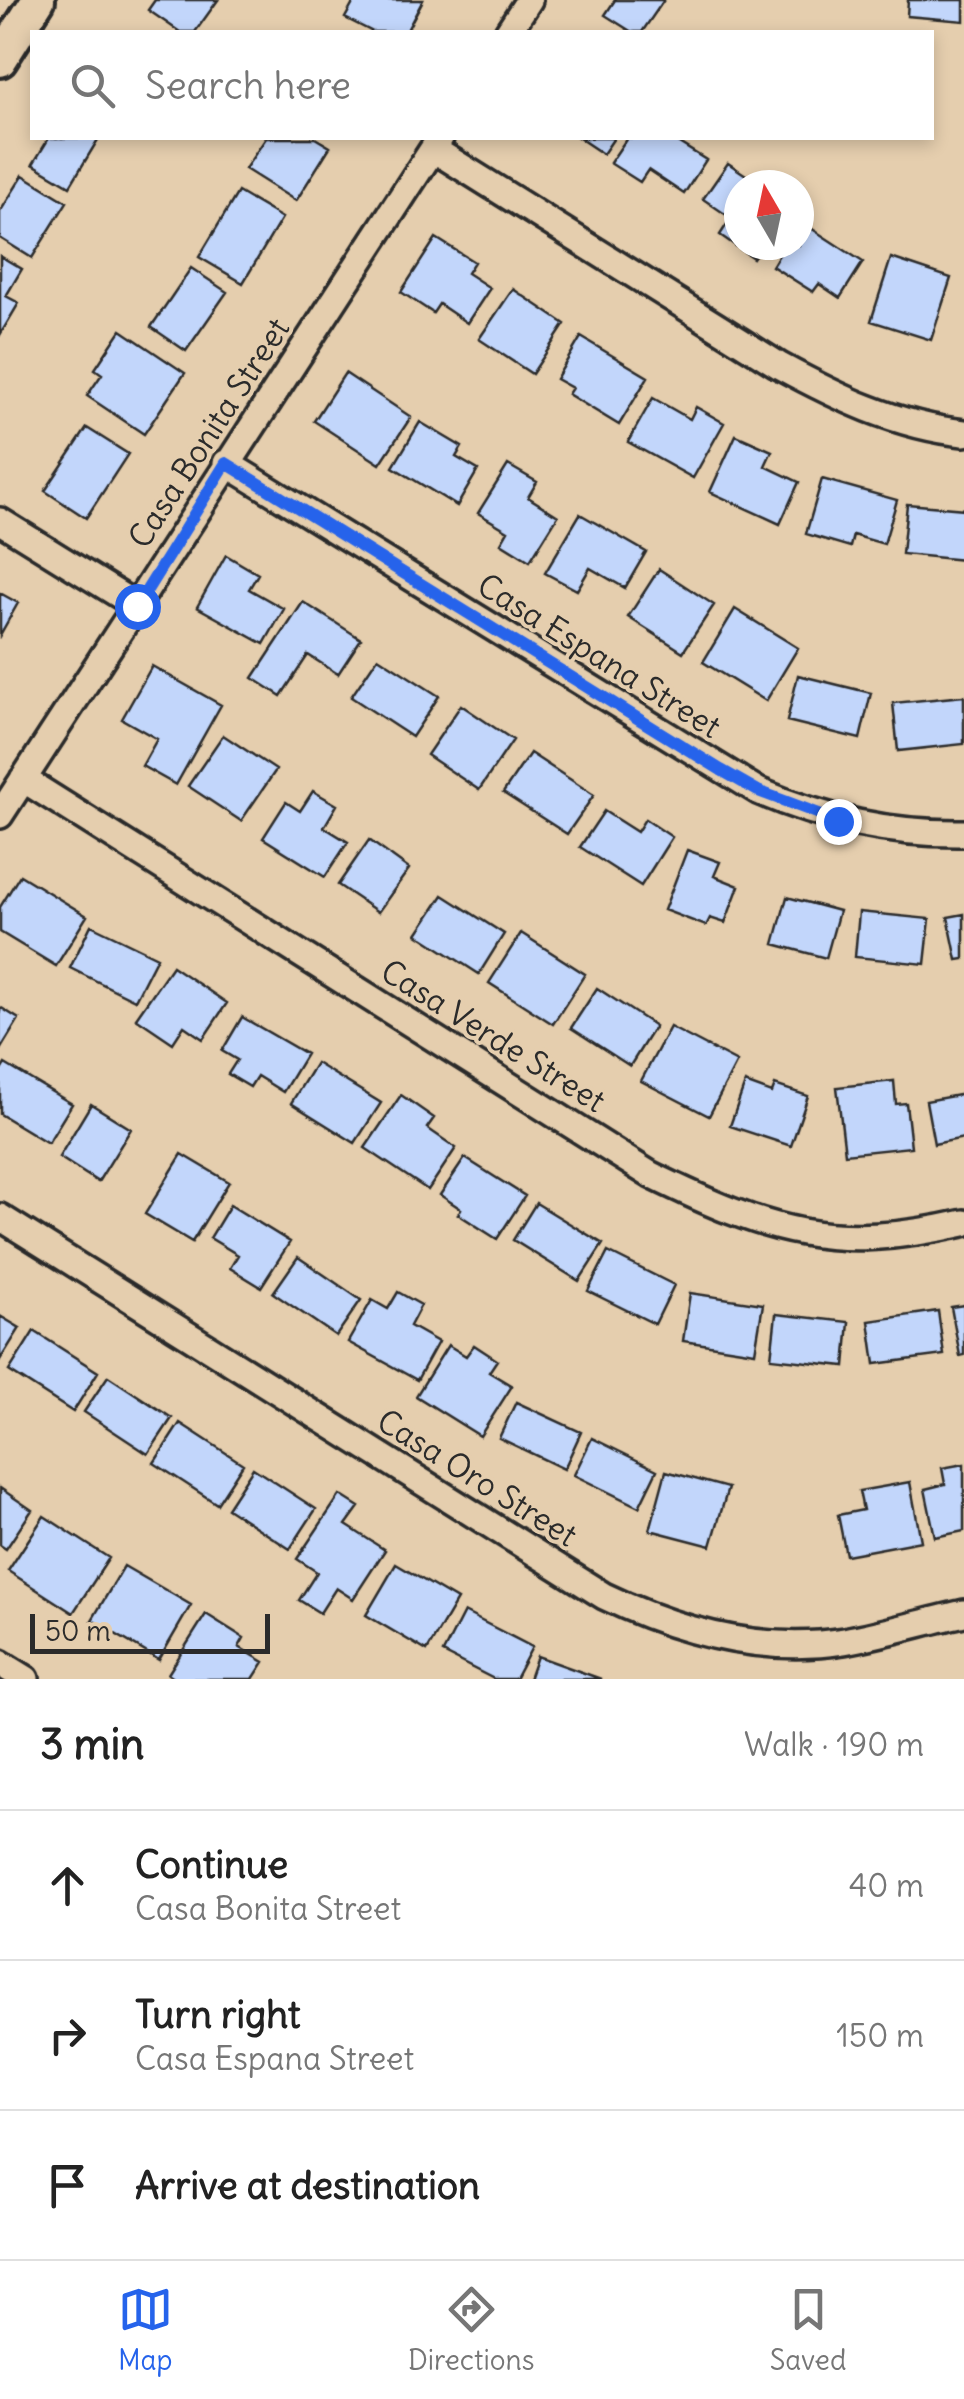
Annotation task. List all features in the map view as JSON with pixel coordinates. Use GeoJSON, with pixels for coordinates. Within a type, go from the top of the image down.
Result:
{"type":"FeatureCollection","features":[{"type":"Feature","properties":{"kind":"street"},"geometry":{"type":"LineString","coordinates":[[0,60],[38,0]]}},
{"type":"Feature","properties":{"kind":"street"},"geometry":{"type":"LineString","coordinates":[[509,30],[529,0]]}},
{"type":"Feature","properties":{"kind":"street"},"geometry":{"type":"LineString","coordinates":[[437,143],[780,366],[825,391],[901,420],[964,433]]}},
{"type":"Feature","properties":{"kind":"street","name":"Casa Bonita Street"},"geometry":{"type":"LineString","coordinates":[[0,815],[437,143]]}},
{"type":"Feature","properties":{"kind":"street","name":"Casa Espana Street"},"geometry":{"type":"LineString","coordinates":[[226,463],[758,791],[838,821],[908,832],[964,833]]}},
{"type":"Feature","properties":{"kind":"street"},"geometry":{"type":"LineString","coordinates":[[0,521],[137,606]]}},
{"type":"Feature","properties":{"kind":"street","name":"Casa Verde Street"},"geometry":{"type":"LineString","coordinates":[[23,779],[651,1175],[720,1208],[755,1222],[832,1238],[913,1234],[964,1223]]}},
{"type":"Feature","properties":{"kind":"street","name":"Casa Oro Street"},"geometry":{"type":"LineString","coordinates":[[0,1217],[604,1596],[642,1614],[720,1638],[802,1644],[843,1641],[964,1613]]}},
{"type":"Feature","properties":{"kind":"street"},"geometry":{"type":"LineString","coordinates":[[0,1663],[26,1679]]}},
{"type":"Feature","properties":{"kind":"building"},"geometry":{"type":"Polygon","coordinates":[[[155,0],[218,0],[196,30],[177,30],[148,10],[155,0]]]}},
{"type":"Feature","properties":{"kind":"building"},"geometry":{"type":"Polygon","coordinates":[[[355,0],[423,0],[407,30],[369,30],[345,18],[355,0]]]}},
{"type":"Feature","properties":{"kind":"building"},"geometry":{"type":"Polygon","coordinates":[[[615,0],[664,0],[643,30],[629,30],[605,15],[615,0]]]}},
{"type":"Feature","properties":{"kind":"building"},"geometry":{"type":"Polygon","coordinates":[[[908,0],[964,0],[964,21],[907,16],[908,0]]]}},
{"type":"Feature","properties":{"kind":"building"},"geometry":{"type":"Polygon","coordinates":[[[48,140],[98,140],[70,186],[33,164],[48,140]]]}},
{"type":"Feature","properties":{"kind":"building"},"geometry":{"type":"Polygon","coordinates":[[[265,140],[318,140],[330,147],[296,201],[245,169],[265,140]]]}},
{"type":"Feature","properties":{"kind":"building"},"geometry":{"type":"Polygon","coordinates":[[[582,140],[613,140],[603,154],[582,140]]]}},
{"type":"Feature","properties":{"kind":"building"},"geometry":{"type":"Polygon","coordinates":[[[626,140],[674,140],[706,160],[684,194],[648,170],[640,182],[610,163],[626,140]]]}},
{"type":"Feature","properties":{"kind":"building"},"geometry":{"type":"Polygon","coordinates":[[[728,163],[738,170],[724,170],[724,213],[703,199],[728,163]]]}},
{"type":"Feature","properties":{"kind":"building"},"geometry":{"type":"Polygon","coordinates":[[[23,175],[67,202],[32,258],[0,238],[0,212],[23,175]]]}},
{"type":"Feature","properties":{"kind":"building"},"geometry":{"type":"Polygon","coordinates":[[[238,192],[282,218],[243,283],[199,257],[238,192]]]}},
{"type":"Feature","properties":{"kind":"building"},"geometry":{"type":"Polygon","coordinates":[[[814,230],[863,262],[840,298],[819,284],[813,292],[772,266],[776,260],[814,260],[814,230]]]}},
{"type":"Feature","properties":{"kind":"building"},"geometry":{"type":"Polygon","coordinates":[[[436,238],[474,262],[467,273],[490,288],[467,323],[439,304],[433,313],[401,292],[436,238]]]}},
{"type":"Feature","properties":{"kind":"building"},"geometry":{"type":"Polygon","coordinates":[[[0,256],[22,269],[6,296],[19,303],[0,335],[0,256]]]}},
{"type":"Feature","properties":{"kind":"building"},"geometry":{"type":"Polygon","coordinates":[[[891,258],[951,278],[931,340],[871,321],[891,258]]]}},
{"type":"Feature","properties":{"kind":"building"},"geometry":{"type":"Polygon","coordinates":[[[191,268],[227,292],[186,351],[151,327],[191,268]]]}},
{"type":"Feature","properties":{"kind":"building"},"geometry":{"type":"Polygon","coordinates":[[[513,289],[565,324],[532,374],[479,339],[513,289]]]}},
{"type":"Feature","properties":{"kind":"building"},"geometry":{"type":"Polygon","coordinates":[[[121,330],[185,373],[144,434],[87,396],[102,374],[95,369],[121,330]]]}},
{"type":"Feature","properties":{"kind":"building"},"geometry":{"type":"Polygon","coordinates":[[[581,337],[648,377],[619,425],[568,394],[572,388],[556,379],[581,337]]]}},
{"type":"Feature","properties":{"kind":"building"},"geometry":{"type":"Polygon","coordinates":[[[345,373],[411,417],[380,464],[314,421],[345,373]]]}},
{"type":"Feature","properties":{"kind":"building"},"geometry":{"type":"Polygon","coordinates":[[[653,398],[690,419],[696,407],[724,423],[693,478],[628,442],[653,398]]]}},
{"type":"Feature","properties":{"kind":"building"},"geometry":{"type":"Polygon","coordinates":[[[420,422],[462,447],[456,457],[478,470],[457,506],[393,467],[420,422]]]}},
{"type":"Feature","properties":{"kind":"building"},"geometry":{"type":"Polygon","coordinates":[[[87,428],[128,454],[86,518],[45,491],[87,428]]]}},
{"type":"Feature","properties":{"kind":"building"},"geometry":{"type":"Polygon","coordinates":[[[736,435],[772,451],[765,466],[799,482],[780,524],[710,492],[736,435]]]}},
{"type":"Feature","properties":{"kind":"building"},"geometry":{"type":"Polygon","coordinates":[[[508,465],[537,482],[528,497],[558,516],[530,561],[501,543],[508,531],[478,513],[508,465]]]}},
{"type":"Feature","properties":{"kind":"building"},"geometry":{"type":"Polygon","coordinates":[[[822,479],[897,500],[884,544],[853,535],[850,547],[806,534],[822,479]]]}},
{"type":"Feature","properties":{"kind":"building"},"geometry":{"type":"Polygon","coordinates":[[[907,504],[964,509],[964,560],[902,554],[907,504]]]}},
{"type":"Feature","properties":{"kind":"building"},"geometry":{"type":"Polygon","coordinates":[[[580,514],[646,552],[625,588],[590,568],[577,590],[545,573],[580,514]]]}},
{"type":"Feature","properties":{"kind":"building"},"geometry":{"type":"Polygon","coordinates":[[[226,555],[258,574],[249,589],[284,609],[264,644],[197,607],[226,555]]]}},
{"type":"Feature","properties":{"kind":"building"},"geometry":{"type":"Polygon","coordinates":[[[659,569],[714,605],[683,652],[628,617],[659,569]]]}},
{"type":"Feature","properties":{"kind":"building"},"geometry":{"type":"Polygon","coordinates":[[[0,593],[18,603],[0,635],[0,593]]]}},
{"type":"Feature","properties":{"kind":"building"},"geometry":{"type":"Polygon","coordinates":[[[303,602],[361,639],[338,674],[308,655],[281,696],[253,678],[303,602]]]}},
{"type":"Feature","properties":{"kind":"building"},"geometry":{"type":"Polygon","coordinates":[[[735,609],[798,648],[766,701],[703,662],[735,609]]]}},
{"type":"Feature","properties":{"kind":"building"},"geometry":{"type":"Polygon","coordinates":[[[378,657],[439,696],[412,737],[351,697],[378,657]]]}},
{"type":"Feature","properties":{"kind":"building"},"geometry":{"type":"Polygon","coordinates":[[[152,666],[221,705],[176,785],[142,766],[157,739],[122,719],[152,666]]]}},
{"type":"Feature","properties":{"kind":"building"},"geometry":{"type":"Polygon","coordinates":[[[798,675],[871,693],[860,739],[787,721],[798,675]]]}},
{"type":"Feature","properties":{"kind":"building"},"geometry":{"type":"Polygon","coordinates":[[[964,696],[964,744],[898,751],[893,703],[964,696]]]}},
{"type":"Feature","properties":{"kind":"building"},"geometry":{"type":"Polygon","coordinates":[[[461,705],[513,740],[479,790],[427,755],[461,705]]]}},
{"type":"Feature","properties":{"kind":"building"},"geometry":{"type":"Polygon","coordinates":[[[223,735],[276,770],[241,821],[188,786],[223,735]]]}},
{"type":"Feature","properties":{"kind":"building"},"geometry":{"type":"Polygon","coordinates":[[[530,753],[594,795],[567,834],[503,793],[530,753]]]}},
{"type":"Feature","properties":{"kind":"building"},"geometry":{"type":"Polygon","coordinates":[[[313,791],[337,805],[324,827],[348,842],[325,877],[263,838],[286,802],[300,811],[313,791]]]}},
{"type":"Feature","properties":{"kind":"building"},"geometry":{"type":"Polygon","coordinates":[[[604,811],[637,832],[645,819],[672,837],[641,886],[580,847],[604,811]]]}},
{"type":"Feature","properties":{"kind":"building"},"geometry":{"type":"Polygon","coordinates":[[[369,840],[409,869],[378,912],[338,885],[369,840]]]}},
{"type":"Feature","properties":{"kind":"building"},"geometry":{"type":"Polygon","coordinates":[[[687,850],[720,862],[714,876],[739,886],[725,923],[710,918],[706,926],[664,910],[687,850]]]}},
{"type":"Feature","properties":{"kind":"building"},"geometry":{"type":"Polygon","coordinates":[[[20,875],[87,916],[56,966],[0,932],[0,907],[20,875]]]}},
{"type":"Feature","properties":{"kind":"building"},"geometry":{"type":"Polygon","coordinates":[[[443,895],[504,934],[479,974],[417,934],[443,895]]]}},
{"type":"Feature","properties":{"kind":"building"},"geometry":{"type":"Polygon","coordinates":[[[787,897],[839,911],[826,958],[774,944],[787,897]]]}},
{"type":"Feature","properties":{"kind":"building"},"geometry":{"type":"Polygon","coordinates":[[[859,912],[930,919],[925,964],[855,957],[859,912]]]}},
{"type":"Feature","properties":{"kind":"building"},"geometry":{"type":"Polygon","coordinates":[[[964,914],[964,959],[957,960],[948,917],[964,914]]]}},
{"type":"Feature","properties":{"kind":"building"},"geometry":{"type":"Polygon","coordinates":[[[91,925],[157,957],[135,1000],[70,968],[91,925]]]}},
{"type":"Feature","properties":{"kind":"building"},"geometry":{"type":"Polygon","coordinates":[[[521,933],[585,974],[553,1024],[489,983],[521,933]]]}},
{"type":"Feature","properties":{"kind":"building"},"geometry":{"type":"Polygon","coordinates":[[[172,966],[227,1003],[203,1039],[184,1026],[173,1043],[136,1018],[172,966]]]}},
{"type":"Feature","properties":{"kind":"building"},"geometry":{"type":"Polygon","coordinates":[[[597,988],[655,1026],[630,1066],[571,1028],[597,988]]]}},
{"type":"Feature","properties":{"kind":"building"},"geometry":{"type":"Polygon","coordinates":[[[0,1007],[19,1019],[0,1050],[0,1007]]]}},
{"type":"Feature","properties":{"kind":"building"},"geometry":{"type":"Polygon","coordinates":[[[242,1017],[306,1054],[283,1092],[257,1076],[250,1087],[228,1074],[237,1060],[222,1051],[242,1017]]]}},
{"type":"Feature","properties":{"kind":"building"},"geometry":{"type":"Polygon","coordinates":[[[670,1027],[737,1062],[709,1116],[641,1081],[670,1027]]]}},
{"type":"Feature","properties":{"kind":"building"},"geometry":{"type":"Polygon","coordinates":[[[316,1063],[381,1103],[355,1143],[291,1103],[316,1063]]]}},
{"type":"Feature","properties":{"kind":"building"},"geometry":{"type":"Polygon","coordinates":[[[5,1064],[72,1104],[48,1143],[0,1114],[0,1072],[5,1064]]]}},
{"type":"Feature","properties":{"kind":"building"},"geometry":{"type":"Polygon","coordinates":[[[894,1081],[896,1104],[906,1103],[911,1147],[845,1154],[837,1087],[894,1081]]]}},
{"type":"Feature","properties":{"kind":"building"},"geometry":{"type":"Polygon","coordinates":[[[745,1083],[772,1093],[775,1085],[808,1096],[791,1146],[730,1126],[745,1083]]]}},
{"type":"Feature","properties":{"kind":"building"},"geometry":{"type":"Polygon","coordinates":[[[964,1094],[964,1138],[934,1144],[926,1101],[964,1094]]]}},
{"type":"Feature","properties":{"kind":"building"},"geometry":{"type":"Polygon","coordinates":[[[401,1095],[434,1118],[427,1128],[456,1148],[428,1190],[365,1148],[401,1095]]]}},
{"type":"Feature","properties":{"kind":"building"},"geometry":{"type":"Polygon","coordinates":[[[91,1104],[131,1129],[98,1182],[59,1157],[91,1104]]]}},
{"type":"Feature","properties":{"kind":"building"},"geometry":{"type":"Polygon","coordinates":[[[182,1154],[229,1182],[192,1242],[145,1214],[182,1154]]]}},
{"type":"Feature","properties":{"kind":"building"},"geometry":{"type":"Polygon","coordinates":[[[465,1158],[525,1196],[497,1239],[458,1214],[461,1209],[440,1195],[465,1158]]]}},
{"type":"Feature","properties":{"kind":"building"},"geometry":{"type":"Polygon","coordinates":[[[536,1203],[603,1244],[579,1281],[513,1240],[536,1203]]]}},
{"type":"Feature","properties":{"kind":"building"},"geometry":{"type":"Polygon","coordinates":[[[230,1205],[290,1242],[261,1287],[230,1268],[238,1255],[210,1238],[230,1205]]]}},
{"type":"Feature","properties":{"kind":"building"},"geometry":{"type":"Polygon","coordinates":[[[608,1252],[674,1285],[655,1324],[588,1291],[608,1252]]]}},
{"type":"Feature","properties":{"kind":"building"},"geometry":{"type":"Polygon","coordinates":[[[298,1257],[361,1300],[336,1336],[273,1293],[298,1257]]]}},
{"type":"Feature","properties":{"kind":"building"},"geometry":{"type":"Polygon","coordinates":[[[398,1292],[421,1305],[410,1326],[438,1342],[417,1380],[348,1342],[372,1300],[388,1309],[398,1292]]]}},
{"type":"Feature","properties":{"kind":"building"},"geometry":{"type":"Polygon","coordinates":[[[690,1293],[763,1304],[755,1352],[683,1341],[690,1293]]]}},
{"type":"Feature","properties":{"kind":"building"},"geometry":{"type":"Polygon","coordinates":[[[964,1305],[964,1355],[960,1356],[951,1307],[964,1305]]]}},
{"type":"Feature","properties":{"kind":"building"},"geometry":{"type":"Polygon","coordinates":[[[938,1311],[944,1355],[875,1364],[869,1321],[938,1311]]]}},
{"type":"Feature","properties":{"kind":"building"},"geometry":{"type":"Polygon","coordinates":[[[776,1314],[849,1322],[845,1366],[771,1358],[776,1314]]]}},
{"type":"Feature","properties":{"kind":"building"},"geometry":{"type":"Polygon","coordinates":[[[0,1316],[20,1328],[0,1360],[0,1316]]]}},
{"type":"Feature","properties":{"kind":"building"},"geometry":{"type":"Polygon","coordinates":[[[34,1331],[98,1372],[73,1412],[9,1371],[34,1331]]]}},
{"type":"Feature","properties":{"kind":"building"},"geometry":{"type":"Polygon","coordinates":[[[448,1345],[466,1356],[474,1345],[497,1360],[489,1372],[512,1386],[480,1436],[416,1396],[448,1345]]]}},
{"type":"Feature","properties":{"kind":"building"},"geometry":{"type":"Polygon","coordinates":[[[108,1376],[172,1418],[148,1454],[84,1412],[108,1376]]]}},
{"type":"Feature","properties":{"kind":"building"},"geometry":{"type":"Polygon","coordinates":[[[516,1402],[581,1432],[564,1469],[499,1438],[516,1402]]]}},
{"type":"Feature","properties":{"kind":"building"},"geometry":{"type":"Polygon","coordinates":[[[180,1423],[243,1464],[217,1504],[154,1463],[180,1423]]]}},
{"type":"Feature","properties":{"kind":"building"},"geometry":{"type":"Polygon","coordinates":[[[592,1438],[657,1470],[639,1507],[574,1475],[592,1438]]]}},
{"type":"Feature","properties":{"kind":"building"},"geometry":{"type":"Polygon","coordinates":[[[964,1464],[964,1531],[935,1537],[925,1489],[945,1484],[942,1468],[964,1464]]]}},
{"type":"Feature","properties":{"kind":"building"},"geometry":{"type":"Polygon","coordinates":[[[253,1468],[316,1509],[290,1549],[227,1508],[253,1468]]]}},
{"type":"Feature","properties":{"kind":"building"},"geometry":{"type":"Polygon","coordinates":[[[666,1471],[728,1488],[711,1546],[650,1530],[666,1471]]]}},
{"type":"Feature","properties":{"kind":"building"},"geometry":{"type":"Polygon","coordinates":[[[910,1482],[921,1541],[846,1555],[838,1515],[863,1510],[859,1491],[910,1482]]]}},
{"type":"Feature","properties":{"kind":"building"},"geometry":{"type":"Polygon","coordinates":[[[0,1488],[32,1510],[6,1549],[0,1545],[0,1488]]]}},
{"type":"Feature","properties":{"kind":"building"},"geometry":{"type":"Polygon","coordinates":[[[340,1495],[359,1507],[346,1525],[385,1550],[353,1599],[336,1588],[320,1613],[299,1600],[317,1572],[297,1559],[340,1495]]]}},
{"type":"Feature","properties":{"kind":"building"},"geometry":{"type":"Polygon","coordinates":[[[44,1516],[109,1558],[73,1613],[8,1571],[44,1516]]]}},
{"type":"Feature","properties":{"kind":"building"},"geometry":{"type":"Polygon","coordinates":[[[396,1564],[457,1600],[427,1651],[366,1615],[396,1564]]]}},
{"type":"Feature","properties":{"kind":"building"},"geometry":{"type":"Polygon","coordinates":[[[124,1566],[191,1605],[159,1660],[92,1620],[124,1566]]]}},
{"type":"Feature","properties":{"kind":"building"},"geometry":{"type":"Polygon","coordinates":[[[464,1612],[532,1647],[515,1679],[494,1679],[443,1653],[464,1612]]]}},
{"type":"Feature","properties":{"kind":"building"},"geometry":{"type":"Polygon","coordinates":[[[206,1614],[244,1638],[239,1647],[264,1662],[253,1679],[175,1679],[168,1674],[206,1614]]]}},
{"type":"Feature","properties":{"kind":"building"},"geometry":{"type":"Polygon","coordinates":[[[537,1656],[601,1679],[529,1679],[537,1656]]]}},
{"type":"Feature","properties":{"kind":"route"},"geometry":{"type":"LineString","coordinates":[[137,606],[226,463],[721,770],[758,791],[838,821]]}}]}
